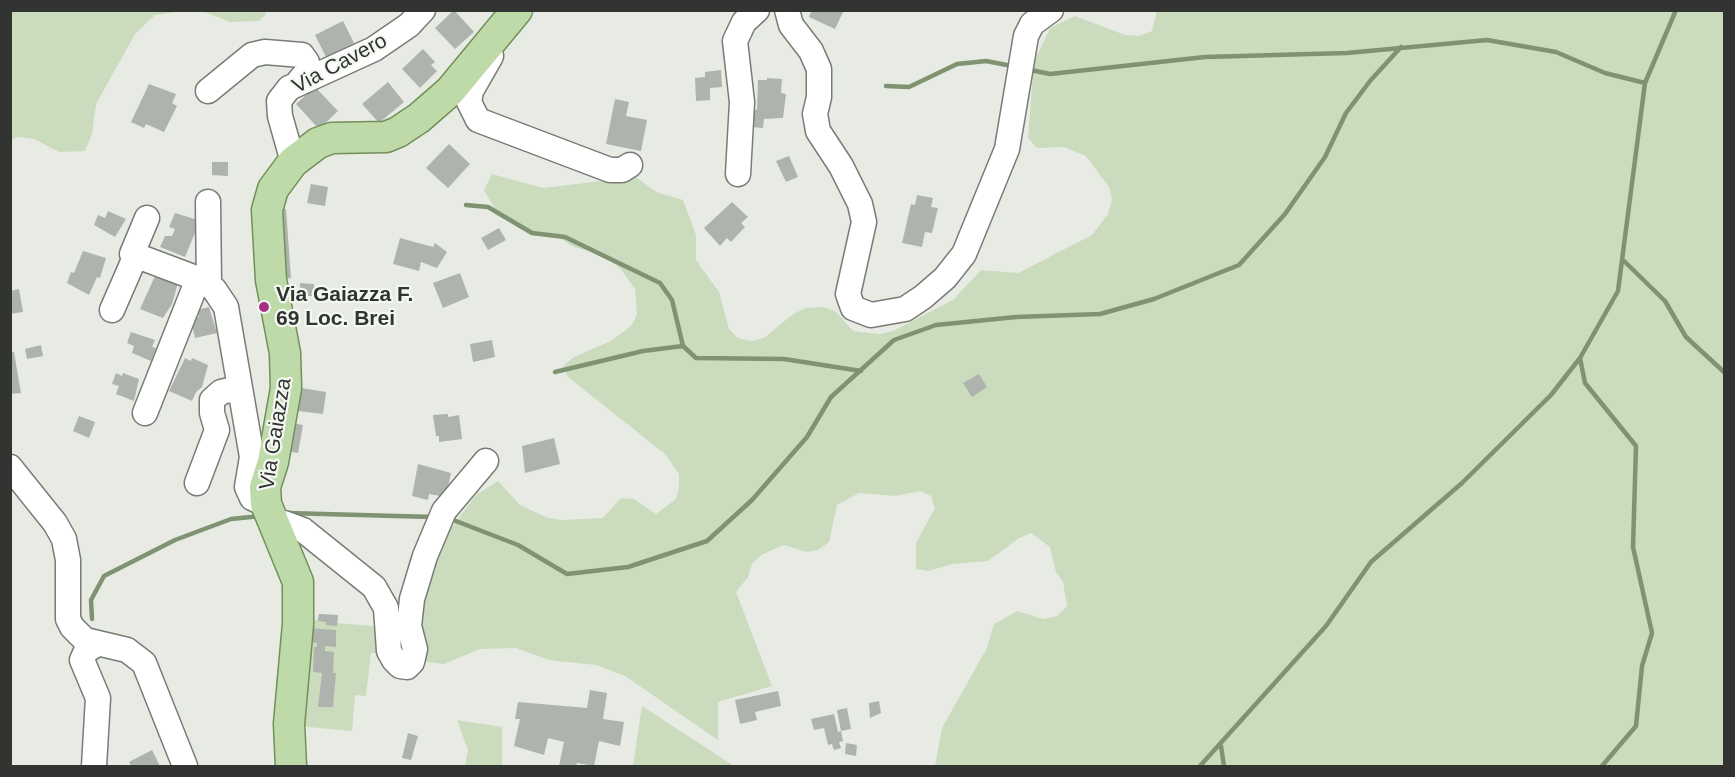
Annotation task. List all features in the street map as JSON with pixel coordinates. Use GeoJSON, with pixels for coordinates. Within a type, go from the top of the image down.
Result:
{"type":"FeatureCollection","features":[{"type":"Feature","properties":{"kind":"main road","name":"Via Gaiazza"},"geometry":{"type":"LineString","coordinates":[[291,766],[289,724],[298,624],[298,582],[270,515],[265,487],[273,462],[286,388],[285,353],[271,280],[267,210],[273,189],[293,162],[307,150],[332,138],[386,136],[398,132],[419,118],[450,91],[508,20]]}},
{"type":"Feature","properties":{"kind":"street","name":"Via Cavero"},"geometry":{"type":"LineString","coordinates":[[293,162],[280,116],[279,101],[289,88],[299,81],[333,69],[374,49],[409,25],[423,10]]}},
{"type":"Feature","properties":{"kind":"street"},"geometry":{"type":"LineString","coordinates":[[738,174],[742,102],[735,41],[744,22],[757,10]]}},
{"type":"Feature","properties":{"kind":"street"},"geometry":{"type":"LineString","coordinates":[[787,10],[791,25],[811,51],[819,69],[819,97],[815,114],[818,131],[841,166],[860,204],[864,222],[848,294],[853,308],[871,315],[905,309],[945,278],[964,254],[1007,149],[1014,119],[1026,36],[1032,24],[1051,10]]}},
{"type":"Feature","properties":{"kind":"street","name":"Via Gaiazza"},"geometry":{"type":"LineString","coordinates":[[508,20],[471,92],[469,102],[478,120],[610,170],[622,170],[630,165]]}},
{"type":"Feature","properties":{"kind":"street"},"geometry":{"type":"LineString","coordinates":[[208,91],[252,55],[265,52],[302,55],[307,62],[307,72],[299,81]]}},
{"type":"Feature","properties":{"kind":"street"},"geometry":{"type":"LineString","coordinates":[[145,413],[203,283],[208,202]]}},
{"type":"Feature","properties":{"kind":"street"},"geometry":{"type":"LineString","coordinates":[[147,218],[132,254],[203,283]]}},
{"type":"Feature","properties":{"kind":"street"},"geometry":{"type":"LineString","coordinates":[[112,310],[136,255]]}},
{"type":"Feature","properties":{"kind":"street","name":"Via Gaiazza"},"geometry":{"type":"LineString","coordinates":[[203,283],[226,307],[238,388],[252,457],[247,487],[252,498],[270,515]]}},
{"type":"Feature","properties":{"kind":"street"},"geometry":{"type":"LineString","coordinates":[[197,483],[217,430],[212,413],[212,400],[221,392],[238,388]]}},
{"type":"Feature","properties":{"kind":"street"},"geometry":{"type":"LineString","coordinates":[[270,515],[303,530],[374,586],[386,608],[389,651],[400,666],[406,667],[412,662],[415,649],[409,626],[412,599],[425,556],[444,511],[486,461]]}},
{"type":"Feature","properties":{"kind":"street"},"geometry":{"type":"LineString","coordinates":[[10,467],[55,523],[64,539],[68,560],[68,619],[80,638],[127,650],[144,663],[185,766]]}},
{"type":"Feature","properties":{"kind":"street"},"geometry":{"type":"LineString","coordinates":[[94,766],[98,698],[82,660],[86,651],[97,644]]}},
{"type":"Feature","properties":{"kind":"green space"},"geometry":{"type":"Polygon","coordinates":[[[11,10],[183,11],[155,15],[135,34],[96,104],[92,134],[85,151],[59,152],[34,139],[18,137],[11,140],[11,10]]]}},
{"type":"Feature","properties":{"kind":"green space"},"geometry":{"type":"Polygon","coordinates":[[[1157,10],[1724,11],[1724,766],[935,766],[942,728],[987,648],[994,624],[1017,611],[1043,619],[1057,616],[1067,606],[1063,582],[1056,572],[1050,547],[1031,533],[1019,538],[988,561],[952,564],[928,571],[916,569],[916,543],[935,508],[931,496],[920,491],[896,496],[859,493],[837,505],[829,542],[818,550],[806,552],[784,545],[761,555],[752,564],[748,577],[736,592],[772,686],[718,702],[718,740],[625,676],[596,665],[549,660],[516,648],[480,649],[444,664],[419,661],[419,587],[439,545],[476,495],[498,481],[520,505],[548,518],[561,520],[603,518],[621,498],[634,499],[656,514],[676,499],[679,487],[679,474],[665,454],[568,377],[563,366],[574,357],[611,341],[631,326],[637,315],[635,289],[620,268],[601,254],[574,247],[555,235],[530,232],[497,212],[484,190],[492,174],[543,188],[636,177],[656,192],[683,200],[696,235],[696,260],[719,292],[729,329],[738,338],[751,341],[764,338],[793,314],[806,308],[823,307],[835,311],[853,331],[880,334],[893,331],[953,300],[981,270],[1018,273],[1092,235],[1108,214],[1112,200],[1109,187],[1086,156],[1064,147],[1037,148],[1028,138],[1034,62],[1050,28],[1075,16],[1125,35],[1139,36],[1152,31],[1157,10]]]}},
{"type":"Feature","properties":{"kind":"green space"},"geometry":{"type":"Polygon","coordinates":[[[202,11],[265,11],[266,14],[259,21],[230,22],[202,11]]]}},
{"type":"Feature","properties":{"kind":"green space"},"geometry":{"type":"Polygon","coordinates":[[[319,614],[338,615],[337,623],[382,627],[384,653],[371,653],[366,696],[355,695],[352,731],[298,726],[305,620],[317,620],[319,614]]]}},
{"type":"Feature","properties":{"kind":"green space"},"geometry":{"type":"Polygon","coordinates":[[[642,706],[734,766],[633,766],[642,706]]]}},
{"type":"Feature","properties":{"kind":"green space"},"geometry":{"type":"Polygon","coordinates":[[[457,720],[502,727],[502,766],[465,766],[468,750],[457,720]]]}},
{"type":"Feature","properties":{"kind":"building"},"geometry":{"type":"Polygon","coordinates":[[[454,10],[474,32],[455,49],[435,28],[454,10]]]}},
{"type":"Feature","properties":{"kind":"building"},"geometry":{"type":"Polygon","coordinates":[[[812,10],[844,10],[835,29],[809,17],[812,10]]]}},
{"type":"Feature","properties":{"kind":"building"},"geometry":{"type":"Polygon","coordinates":[[[343,21],[354,43],[326,57],[315,35],[343,21]]]}},
{"type":"Feature","properties":{"kind":"building"},"geometry":{"type":"Polygon","coordinates":[[[423,49],[435,62],[431,65],[437,71],[420,88],[402,69],[423,49]]]}},
{"type":"Feature","properties":{"kind":"building"},"geometry":{"type":"Polygon","coordinates":[[[721,70],[722,87],[710,88],[710,100],[696,101],[695,78],[705,77],[705,72],[721,70]]]}},
{"type":"Feature","properties":{"kind":"building"},"geometry":{"type":"Polygon","coordinates":[[[767,78],[782,79],[781,93],[786,94],[783,118],[764,119],[763,128],[751,127],[753,109],[757,110],[758,80],[767,80],[767,78]]]}},
{"type":"Feature","properties":{"kind":"building"},"geometry":{"type":"Polygon","coordinates":[[[388,82],[404,102],[379,123],[362,104],[388,82]]]}},
{"type":"Feature","properties":{"kind":"building"},"geometry":{"type":"Polygon","coordinates":[[[149,84],[176,94],[172,103],[177,106],[164,132],[146,124],[144,128],[131,122],[149,84]]]}},
{"type":"Feature","properties":{"kind":"building"},"geometry":{"type":"Polygon","coordinates":[[[315,87],[338,111],[319,129],[296,104],[315,87]]]}},
{"type":"Feature","properties":{"kind":"building"},"geometry":{"type":"Polygon","coordinates":[[[615,99],[629,102],[626,116],[647,120],[641,151],[606,144],[615,99]]]}},
{"type":"Feature","properties":{"kind":"building"},"geometry":{"type":"Polygon","coordinates":[[[449,144],[470,164],[448,188],[426,168],[449,144]]]}},
{"type":"Feature","properties":{"kind":"building"},"geometry":{"type":"Polygon","coordinates":[[[789,156],[798,177],[786,182],[776,161],[789,156]]]}},
{"type":"Feature","properties":{"kind":"building"},"geometry":{"type":"Polygon","coordinates":[[[212,162],[228,162],[228,176],[212,175],[212,162]]]}},
{"type":"Feature","properties":{"kind":"building"},"geometry":{"type":"Polygon","coordinates":[[[311,184],[328,187],[325,206],[307,203],[311,184]]]}},
{"type":"Feature","properties":{"kind":"building"},"geometry":{"type":"Polygon","coordinates":[[[917,195],[933,198],[931,207],[938,208],[932,233],[925,232],[922,247],[902,243],[911,204],[915,205],[917,195]]]}},
{"type":"Feature","properties":{"kind":"building"},"geometry":{"type":"Polygon","coordinates":[[[732,202],[748,217],[741,223],[745,227],[731,242],[727,238],[720,246],[704,228],[732,202]]]}},
{"type":"Feature","properties":{"kind":"building"},"geometry":{"type":"Polygon","coordinates":[[[286,209],[291,278],[275,280],[273,210],[286,209]]]}},
{"type":"Feature","properties":{"kind":"building"},"geometry":{"type":"Polygon","coordinates":[[[108,211],[126,219],[115,237],[94,225],[98,215],[105,218],[108,211]]]}},
{"type":"Feature","properties":{"kind":"building"},"geometry":{"type":"Polygon","coordinates":[[[175,213],[198,220],[185,257],[160,247],[165,236],[172,236],[175,229],[169,227],[175,213]]]}},
{"type":"Feature","properties":{"kind":"building"},"geometry":{"type":"Polygon","coordinates":[[[499,228],[506,240],[488,250],[481,238],[499,228]]]}},
{"type":"Feature","properties":{"kind":"building"},"geometry":{"type":"Polygon","coordinates":[[[400,238],[433,247],[435,243],[447,252],[437,268],[421,262],[419,271],[393,264],[400,238]]]}},
{"type":"Feature","properties":{"kind":"building"},"geometry":{"type":"Polygon","coordinates":[[[83,251],[106,258],[100,278],[97,277],[89,295],[67,283],[83,251]]]}},
{"type":"Feature","properties":{"kind":"building"},"geometry":{"type":"Polygon","coordinates":[[[460,273],[469,297],[443,308],[433,283],[460,273]]]}},
{"type":"Feature","properties":{"kind":"building"},"geometry":{"type":"Polygon","coordinates":[[[155,276],[178,283],[172,304],[163,318],[140,309],[155,276]]]}},
{"type":"Feature","properties":{"kind":"building"},"geometry":{"type":"Polygon","coordinates":[[[300,283],[314,284],[314,296],[300,296],[300,283]]]}},
{"type":"Feature","properties":{"kind":"building"},"geometry":{"type":"Polygon","coordinates":[[[19,289],[23,312],[10,314],[10,291],[19,289]]]}},
{"type":"Feature","properties":{"kind":"building"},"geometry":{"type":"Polygon","coordinates":[[[209,307],[217,333],[195,338],[191,320],[199,317],[197,310],[209,307]]]}},
{"type":"Feature","properties":{"kind":"building"},"geometry":{"type":"Polygon","coordinates":[[[131,332],[155,340],[152,347],[156,348],[151,361],[132,353],[134,346],[127,343],[131,332]]]}},
{"type":"Feature","properties":{"kind":"building"},"geometry":{"type":"Polygon","coordinates":[[[492,340],[495,357],[473,362],[470,344],[492,340]]]}},
{"type":"Feature","properties":{"kind":"building"},"geometry":{"type":"Polygon","coordinates":[[[41,345],[43,356],[27,359],[25,349],[41,345]]]}},
{"type":"Feature","properties":{"kind":"building"},"geometry":{"type":"Polygon","coordinates":[[[14,352],[21,393],[10,394],[10,353],[14,352]]]}},
{"type":"Feature","properties":{"kind":"building"},"geometry":{"type":"Polygon","coordinates":[[[185,358],[191,361],[192,358],[208,365],[202,387],[196,392],[192,401],[169,391],[185,358]]]}},
{"type":"Feature","properties":{"kind":"building"},"geometry":{"type":"Polygon","coordinates":[[[116,373],[139,379],[134,401],[116,394],[119,386],[112,384],[116,373]]]}},
{"type":"Feature","properties":{"kind":"building"},"geometry":{"type":"Polygon","coordinates":[[[979,374],[987,387],[972,397],[963,383],[979,374]]]}},
{"type":"Feature","properties":{"kind":"building"},"geometry":{"type":"Polygon","coordinates":[[[301,388],[326,392],[323,414],[298,411],[301,388]]]}},
{"type":"Feature","properties":{"kind":"building"},"geometry":{"type":"Polygon","coordinates":[[[448,414],[448,417],[459,415],[462,439],[439,442],[433,415],[448,414]]]}},
{"type":"Feature","properties":{"kind":"building"},"geometry":{"type":"Polygon","coordinates":[[[79,416],[95,422],[89,438],[73,431],[79,416]]]}},
{"type":"Feature","properties":{"kind":"building"},"geometry":{"type":"Polygon","coordinates":[[[286,422],[303,425],[298,453],[281,450],[286,422]]]}},
{"type":"Feature","properties":{"kind":"building"},"geometry":{"type":"Polygon","coordinates":[[[554,438],[560,464],[525,473],[522,446],[554,438]]]}},
{"type":"Feature","properties":{"kind":"building"},"geometry":{"type":"Polygon","coordinates":[[[418,464],[451,473],[446,497],[429,494],[428,500],[412,496],[418,464]]]}},
{"type":"Feature","properties":{"kind":"building"},"geometry":{"type":"Polygon","coordinates":[[[319,614],[338,615],[337,626],[326,625],[326,622],[318,621],[319,614]]]}},
{"type":"Feature","properties":{"kind":"building"},"geometry":{"type":"Polygon","coordinates":[[[309,628],[336,630],[336,647],[325,646],[325,651],[334,652],[333,673],[336,673],[333,707],[318,707],[322,673],[313,672],[314,647],[317,647],[317,643],[308,642],[309,628]]]}},
{"type":"Feature","properties":{"kind":"building"},"geometry":{"type":"Polygon","coordinates":[[[590,690],[607,693],[603,719],[624,722],[620,746],[599,741],[594,766],[577,763],[576,766],[559,766],[564,742],[548,738],[544,755],[514,746],[520,719],[515,719],[518,702],[587,708],[590,690]]]}},
{"type":"Feature","properties":{"kind":"building"},"geometry":{"type":"Polygon","coordinates":[[[778,691],[781,706],[755,712],[757,720],[740,724],[735,700],[778,691]]]}},
{"type":"Feature","properties":{"kind":"building"},"geometry":{"type":"Polygon","coordinates":[[[879,701],[881,713],[870,718],[869,703],[879,701]]]}},
{"type":"Feature","properties":{"kind":"building"},"geometry":{"type":"Polygon","coordinates":[[[847,708],[851,729],[841,731],[837,710],[847,708]]]}},
{"type":"Feature","properties":{"kind":"building"},"geometry":{"type":"Polygon","coordinates":[[[834,714],[838,732],[841,731],[843,741],[839,742],[841,748],[834,750],[832,744],[828,745],[824,728],[814,730],[811,719],[834,714]]]}},
{"type":"Feature","properties":{"kind":"building"},"geometry":{"type":"Polygon","coordinates":[[[408,733],[418,736],[411,760],[402,758],[408,733]]]}},
{"type":"Feature","properties":{"kind":"building"},"geometry":{"type":"Polygon","coordinates":[[[846,743],[857,745],[856,756],[845,754],[846,743]]]}},
{"type":"Feature","properties":{"kind":"building"},"geometry":{"type":"Polygon","coordinates":[[[152,750],[160,766],[131,766],[129,762],[152,750]]]}},
{"type":"Feature","properties":{"kind":"waterway"},"geometry":{"type":"LineString","coordinates":[[1200,766],[1326,626],[1371,562],[1462,483],[1551,395],[1580,358],[1618,291],[1645,83],[1676,10]]}},
{"type":"Feature","properties":{"kind":"waterway"},"geometry":{"type":"LineString","coordinates":[[1026,69],[1050,74],[1205,57],[1347,53],[1487,40],[1556,52],[1605,73],[1645,83]]}},
{"type":"Feature","properties":{"kind":"waterway"},"geometry":{"type":"LineString","coordinates":[[448,518],[518,545],[567,574],[628,567],[707,541],[752,500],[807,437],[831,397],[894,340],[936,325],[1016,317],[1100,314],[1154,299],[1239,265],[1285,214],[1325,157],[1346,113],[1370,81],[1401,47]]}},
{"type":"Feature","properties":{"kind":"waterway"},"geometry":{"type":"LineString","coordinates":[[886,86],[909,87],[957,64],[986,61],[1012,66]]}},
{"type":"Feature","properties":{"kind":"waterway"},"geometry":{"type":"LineString","coordinates":[[466,205],[488,207],[532,233],[565,237],[660,283],[672,300],[683,346],[696,358],[784,359],[861,371]]}},
{"type":"Feature","properties":{"kind":"waterway"},"geometry":{"type":"LineString","coordinates":[[1623,260],[1665,301],[1686,337],[1724,372]]}},
{"type":"Feature","properties":{"kind":"waterway"},"geometry":{"type":"LineString","coordinates":[[555,372],[643,351],[683,346]]}},
{"type":"Feature","properties":{"kind":"waterway"},"geometry":{"type":"LineString","coordinates":[[1580,358],[1585,383],[1636,446],[1633,547],[1652,633],[1642,666],[1636,726],[1602,766]]}},
{"type":"Feature","properties":{"kind":"waterway"},"geometry":{"type":"LineString","coordinates":[[287,513],[433,517]]}},
{"type":"Feature","properties":{"kind":"waterway"},"geometry":{"type":"LineString","coordinates":[[92,619],[91,600],[104,576],[175,540],[231,519],[261,516]]}},
{"type":"Feature","properties":{"kind":"waterway"},"geometry":{"type":"LineString","coordinates":[[1221,746],[1224,766]]}},
{"type":"Feature","properties":{"kind":"place","name":"Via Gaiazza F. 69 Loc. Brei"},"geometry":{"type":"Point","coordinates":[264,307]}}]}
